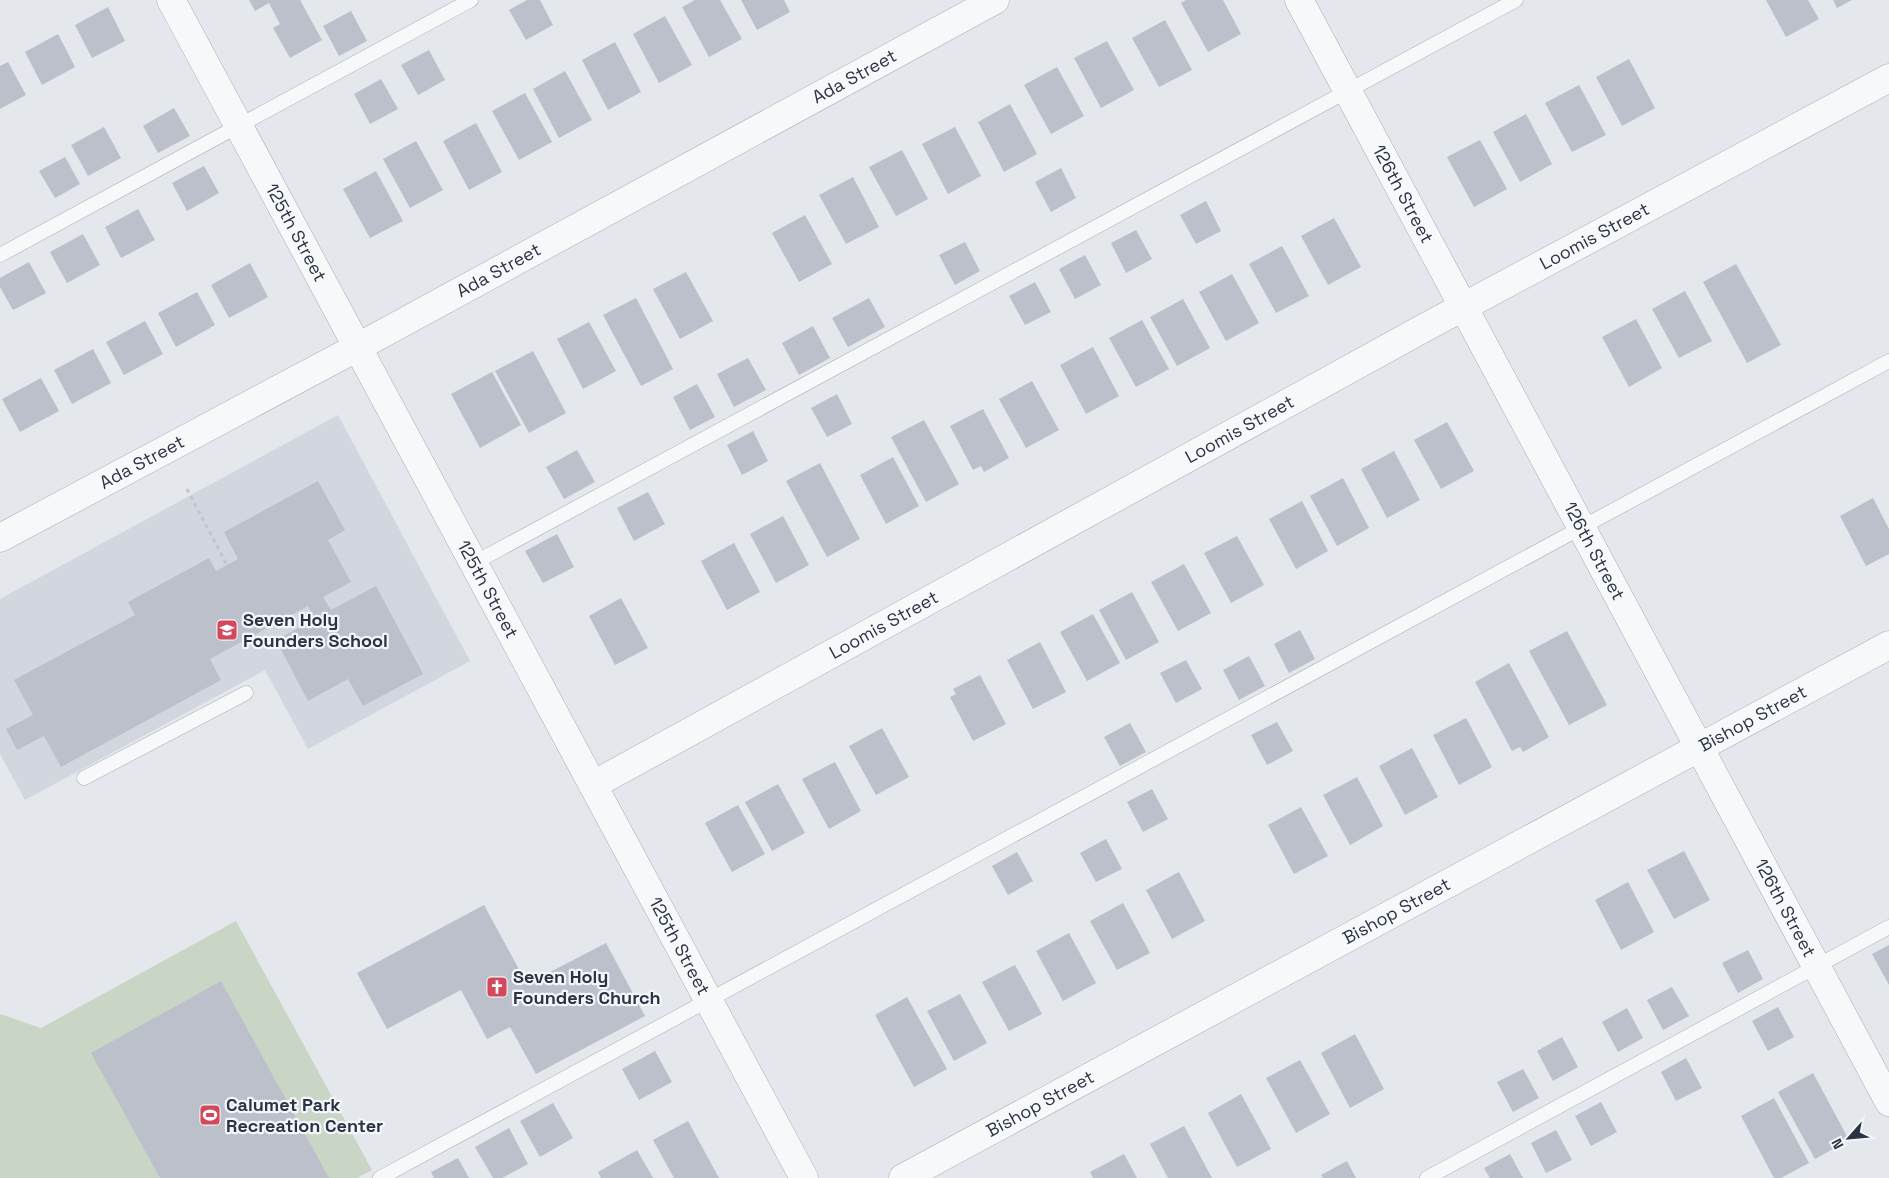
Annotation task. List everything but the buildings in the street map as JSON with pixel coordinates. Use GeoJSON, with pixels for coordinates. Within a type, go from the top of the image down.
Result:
{"type":"FeatureCollection","features":[{"type":"Feature","properties":{"kind":"street","name":"125th Street"},"geometry":{"type":"LineString","coordinates":[[171,0],[804,1178]]}},
{"type":"Feature","properties":{"kind":"street","name":"Ada Street"},"geometry":{"type":"LineString","coordinates":[[0,538],[358,347],[995,0]]}},
{"type":"Feature","properties":{"kind":"street","name":"126th Street"},"geometry":{"type":"LineString","coordinates":[[1299,0],[1889,1102]]}},
{"type":"Feature","properties":{"kind":"street","name":"Loomis Street"},"geometry":{"type":"LineString","coordinates":[[593,785],[1463,307],[1889,78]]}},
{"type":"Feature","properties":{"kind":"street","name":"Bishop Street"},"geometry":{"type":"LineString","coordinates":[[904,1178],[1889,645]]}},
{"type":"Feature","properties":{"kind":"lane"},"geometry":{"type":"LineString","coordinates":[[0,255],[471,0]]}},
{"type":"Feature","properties":{"kind":"lane"},"geometry":{"type":"LineString","coordinates":[[474,563],[1516,0]]}},
{"type":"Feature","properties":{"kind":"lane"},"geometry":{"type":"LineString","coordinates":[[380,1178],[1889,361]]}},
{"type":"Feature","properties":{"kind":"lane"},"geometry":{"type":"LineString","coordinates":[[84,778],[246,693]]}},
{"type":"Feature","properties":{"kind":"lane"},"geometry":{"type":"LineString","coordinates":[[1427,1178],[1889,927]]}},
{"type":"Feature","properties":{"kind":"path"},"geometry":{"type":"LineString","coordinates":[[187,489],[227,564]]}},
{"type":"Feature","properties":{"kind":"shaded area","name":"Seven Holy Founders School"},"geometry":{"type":"Polygon","coordinates":[[[338,415],[470,661],[308,749],[265,670],[25,800],[0,754],[0,599],[338,415]]]}},
{"type":"Feature","properties":{"kind":"green space"},"geometry":{"type":"Polygon","coordinates":[[[236,921],[372,1170],[357,1178],[0,1178],[0,1014],[41,1028],[236,921]]]}},
{"type":"Feature","properties":{"kind":"place","name":"Seven Holy Founders School"},"geometry":{"type":"Point","coordinates":[227,630]}},
{"type":"Feature","properties":{"kind":"place","name":"Seven Holy Founders Church"},"geometry":{"type":"Point","coordinates":[497,987]}},
{"type":"Feature","properties":{"kind":"place","name":"Calumet Park Recreation Center"},"geometry":{"type":"Point","coordinates":[210,1115]}}]}
